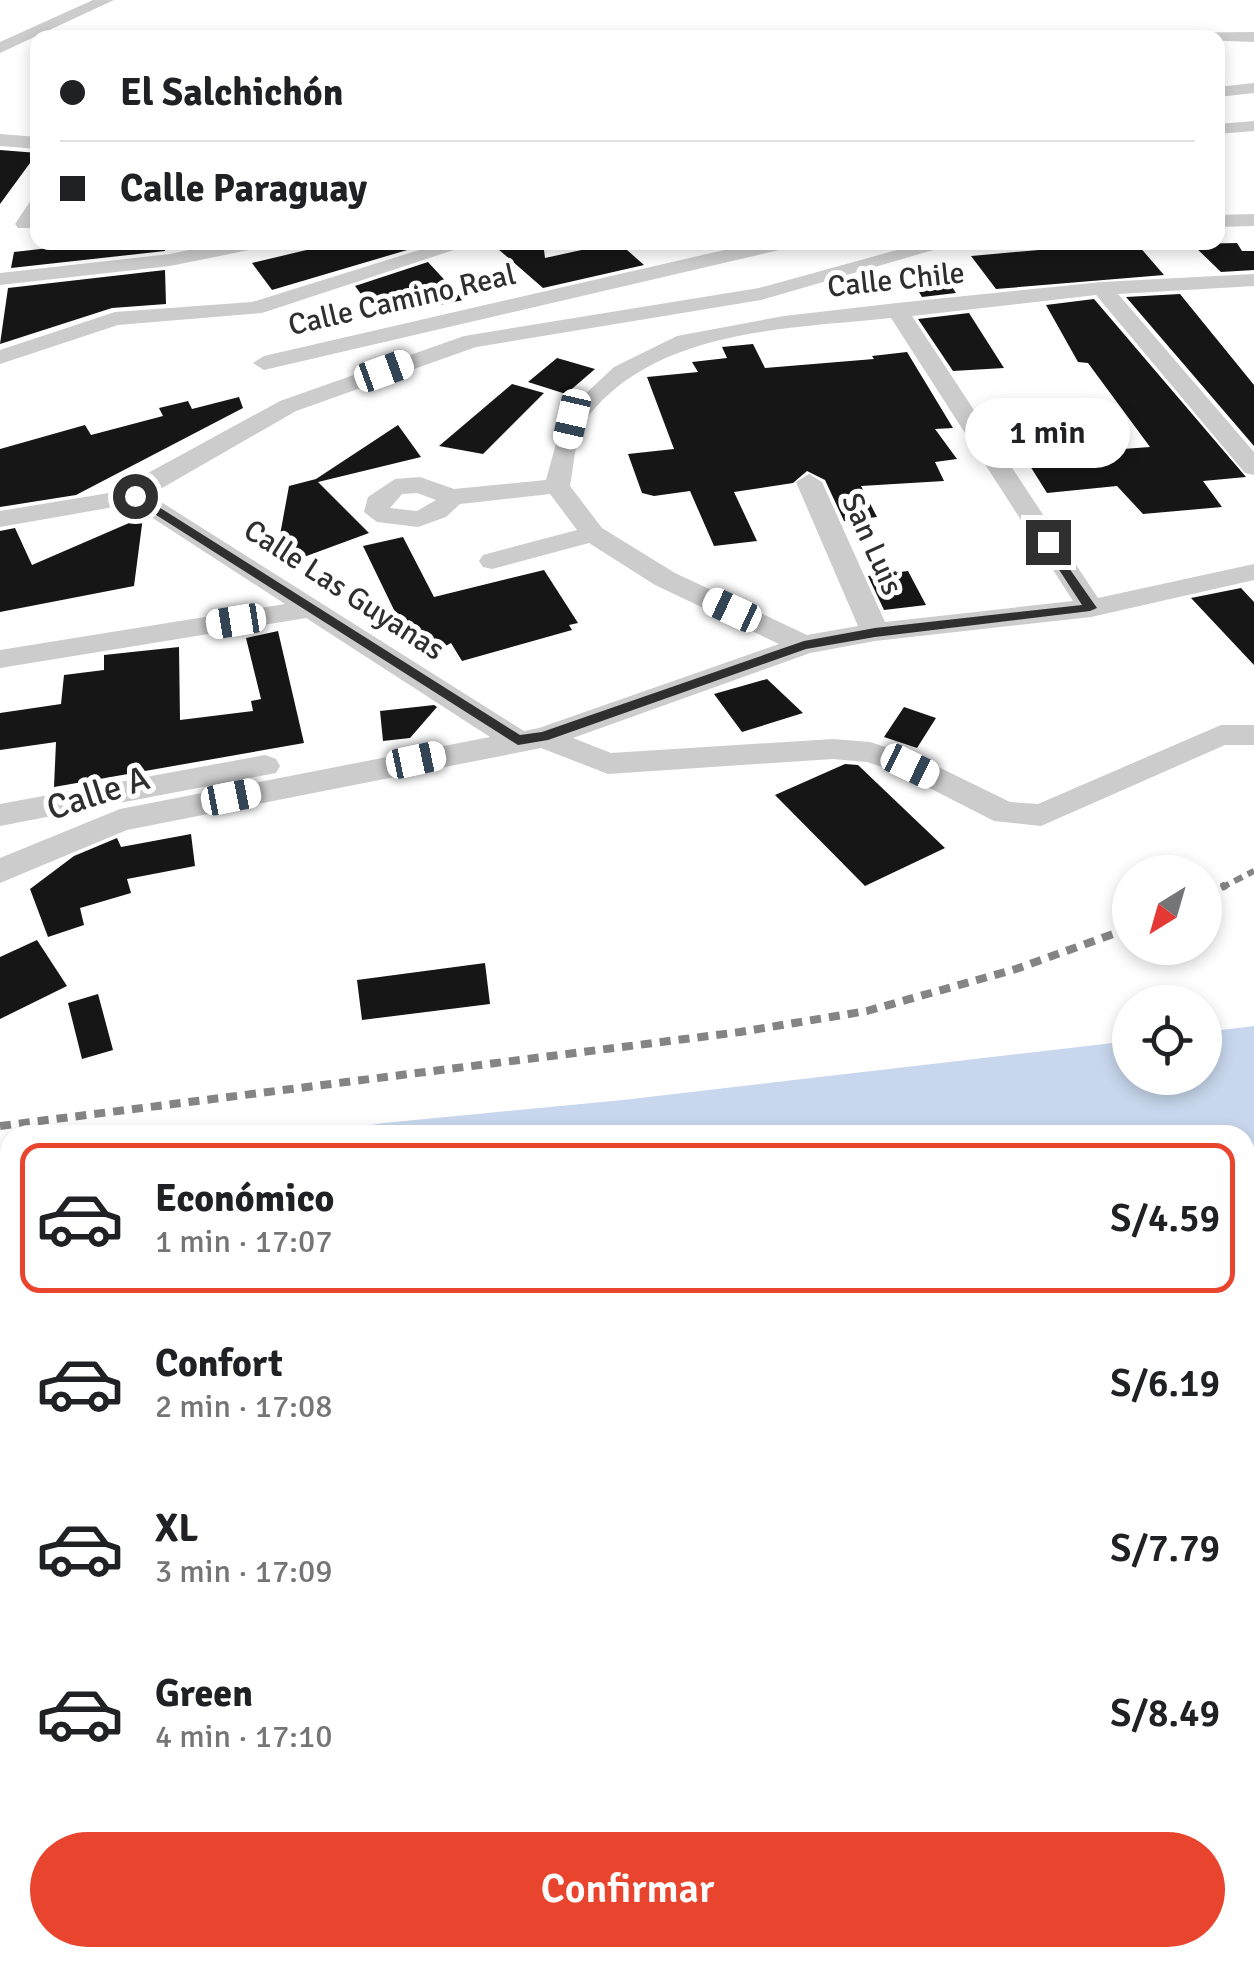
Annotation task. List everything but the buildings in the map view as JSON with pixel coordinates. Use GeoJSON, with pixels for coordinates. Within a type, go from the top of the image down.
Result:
{"type":"FeatureCollection","features":[{"type":"Feature","properties":{"kind":"street"},"geometry":{"type":"LineString","coordinates":[[40,30],[106,0]]}},
{"type":"Feature","properties":{"kind":"street"},"geometry":{"type":"LineString","coordinates":[[1191,20],[1254,22]]}},
{"type":"Feature","properties":{"kind":"street"},"geometry":{"type":"LineString","coordinates":[[0,48],[30,34]]}},
{"type":"Feature","properties":{"kind":"street"},"geometry":{"type":"LineString","coordinates":[[1225,37],[1254,37]]}},
{"type":"Feature","properties":{"kind":"street"},"geometry":{"type":"LineString","coordinates":[[1230,56],[1254,55]]}},
{"type":"Feature","properties":{"kind":"street"},"geometry":{"type":"LineString","coordinates":[[1225,91],[1254,88]]}},
{"type":"Feature","properties":{"kind":"street"},"geometry":{"type":"LineString","coordinates":[[1225,105],[1254,102]]}},
{"type":"Feature","properties":{"kind":"street"},"geometry":{"type":"LineString","coordinates":[[1225,128],[1254,126]]}},
{"type":"Feature","properties":{"kind":"street"},"geometry":{"type":"LineString","coordinates":[[0,140],[30,142]]}},
{"type":"Feature","properties":{"kind":"street"},"geometry":{"type":"LineString","coordinates":[[1225,221],[1254,220]]}},
{"type":"Feature","properties":{"kind":"street"},"geometry":{"type":"LineString","coordinates":[[0,279],[226,250]]}},
{"type":"Feature","properties":{"kind":"street"},"geometry":{"type":"LineString","coordinates":[[0,357],[115,320],[254,308],[442,250]]}},
{"type":"Feature","properties":{"kind":"street"},"geometry":{"type":"LineString","coordinates":[[684,250],[701,264]]}},
{"type":"Feature","properties":{"kind":"street","name":"Calle Camino Real"},"geometry":{"type":"LineString","coordinates":[[264,363],[756,250]]}},
{"type":"Feature","properties":{"kind":"street"},"geometry":{"type":"LineString","coordinates":[[0,520],[135,496],[146,484],[288,406],[472,341],[761,294],[921,250]]}},
{"type":"Feature","properties":{"kind":"street","name":"Calle Chile"},"geometry":{"type":"LineString","coordinates":[[557,486],[572,419],[622,372],[685,340],[784,322],[1102,288],[1254,280]]}},
{"type":"Feature","properties":{"kind":"street"},"geometry":{"type":"LineString","coordinates":[[1102,288],[1254,468]]}},
{"type":"Feature","properties":{"kind":"street"},"geometry":{"type":"LineString","coordinates":[[897,310],[1090,608]]}},
{"type":"Feature","properties":{"kind":"street","name":"San Luis"},"geometry":{"type":"LineString","coordinates":[[809,482],[875,632]]}},
{"type":"Feature","properties":{"kind":"street"},"geometry":{"type":"LineString","coordinates":[[452,498],[557,486],[592,534],[666,579],[804,645]]}},
{"type":"Feature","properties":{"kind":"street","name":"Calle Las Guyanas"},"geometry":{"type":"LineString","coordinates":[[135,496],[517,741],[608,764],[833,749],[870,752],[910,766],[1005,813],[1041,815],[1222,735],[1254,734]]}},
{"type":"Feature","properties":{"kind":"street"},"geometry":{"type":"LineString","coordinates":[[492,562],[592,534]]}},
{"type":"Feature","properties":{"kind":"street"},"geometry":{"type":"LineString","coordinates":[[0,815],[291,761],[517,741],[804,645],[875,632],[1090,608],[1254,572]]}},
{"type":"Feature","properties":{"kind":"street"},"geometry":{"type":"LineString","coordinates":[[0,659],[315,608]]}},
{"type":"Feature","properties":{"kind":"street","name":"Calle A"},"geometry":{"type":"LineString","coordinates":[[0,871],[120,820],[517,741]]}},
{"type":"Feature","properties":{"kind":"water"},"geometry":{"type":"Polygon","coordinates":[[[1254,1026],[1254,1125],[371,1125],[1112,1043],[1112,1095],[1222,1095],[1222,1030],[1254,1026]]]}},
{"type":"Feature","properties":{"kind":"railway"},"geometry":{"type":"LineString","coordinates":[[1222,887],[1254,871]]}},
{"type":"Feature","properties":{"kind":"railway"},"geometry":{"type":"LineString","coordinates":[[1222,887],[1226,885]]}},
{"type":"Feature","properties":{"kind":"railway"},"geometry":{"type":"LineString","coordinates":[[8,1125],[740,1032],[867,1011],[1016,969],[1112,934]]}},
{"type":"Feature","properties":{"kind":"route"},"geometry":{"type":"LineString","coordinates":[[135,496],[518,740],[544,737],[804,645],[875,632],[1090,608],[1048,542]]}}]}
